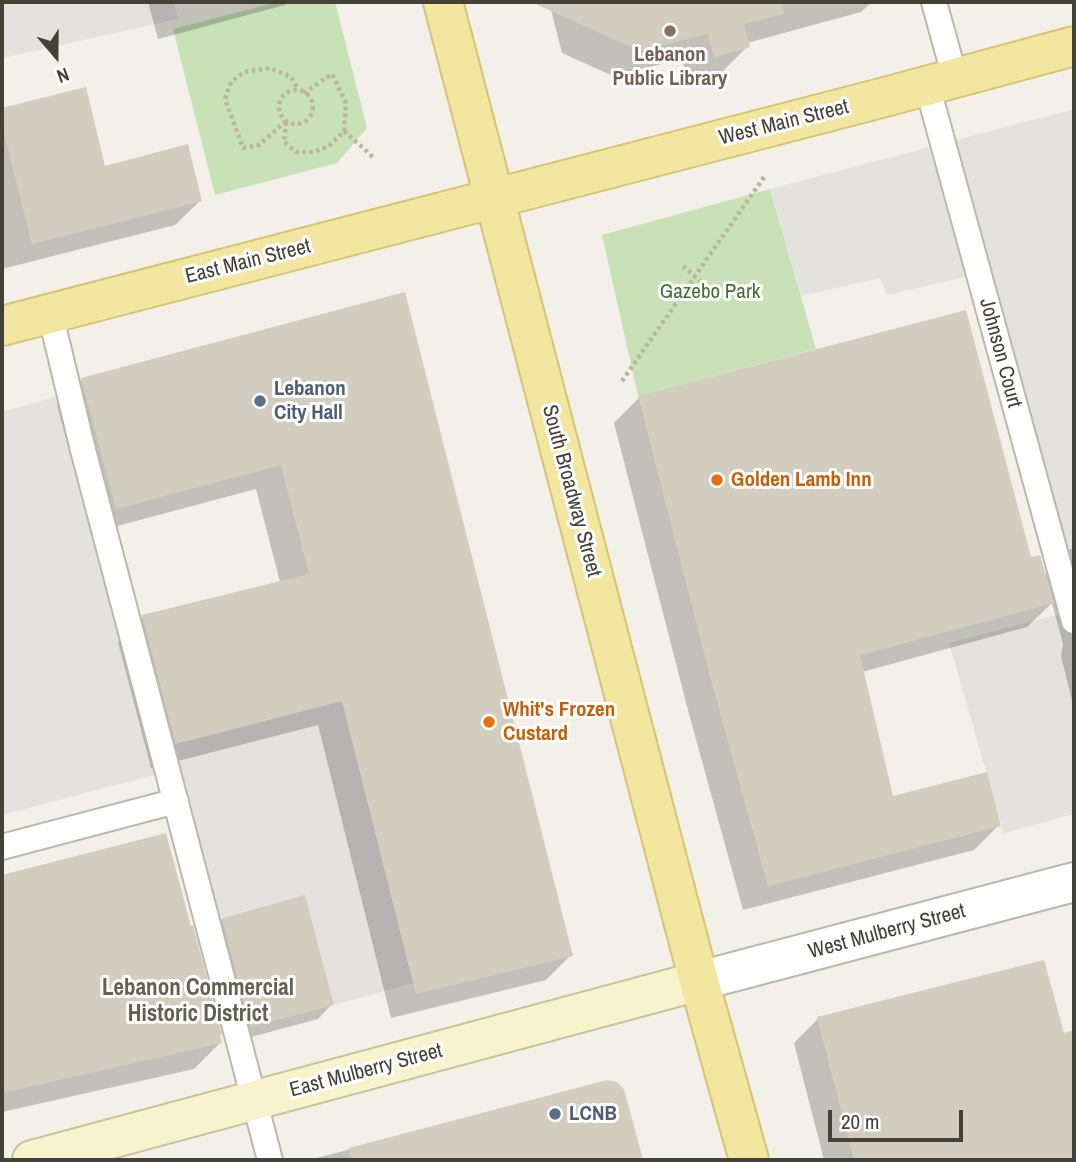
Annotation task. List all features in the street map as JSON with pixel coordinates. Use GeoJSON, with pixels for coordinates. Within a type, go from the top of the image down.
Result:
{"type":"FeatureCollection","features":[{"type":"Feature","properties":{"kind":"main road","name":"South Broadway Street"},"geometry":{"type":"LineString","coordinates":[[443,2],[699,981],[749,1160]]}},
{"type":"Feature","properties":{"kind":"main road","name":"West Main Street"},"geometry":{"type":"LineString","coordinates":[[494,199],[1074,46]]}},
{"type":"Feature","properties":{"kind":"main road","name":"East Main Street"},"geometry":{"type":"LineString","coordinates":[[2,326],[494,199]]}},
{"type":"Feature","properties":{"kind":"street","name":"West Mulberry Street"},"geometry":{"type":"LineString","coordinates":[[699,981],[1074,882]]}},
{"type":"Feature","properties":{"kind":"street","name":"East Mulberry Street"},"geometry":{"type":"LineString","coordinates":[[32,1160],[699,981]]}},
{"type":"Feature","properties":{"kind":"lane","name":"Johnson Court"},"geometry":{"type":"LineString","coordinates":[[934,2],[941,82],[1074,621]]}},
{"type":"Feature","properties":{"kind":"lane"},"geometry":{"type":"LineString","coordinates":[[50,313],[83,450],[270,1160]]}},
{"type":"Feature","properties":{"kind":"lane"},"geometry":{"type":"LineString","coordinates":[[2,847],[176,801]]}},
{"type":"Feature","properties":{"kind":"path"},"geometry":{"type":"LineString","coordinates":[[286,121],[259,145],[243,148],[225,99],[231,82],[244,72],[270,68],[291,77],[301,92],[312,100],[310,117],[302,124],[286,121],[279,112],[280,100],[288,93],[301,92],[332,74],[346,103],[344,131],[330,146],[314,152],[296,152],[284,142],[286,121]]}},
{"type":"Feature","properties":{"kind":"path"},"geometry":{"type":"LineString","coordinates":[[344,131],[373,157]]}},
{"type":"Feature","properties":{"kind":"path"},"geometry":{"type":"LineString","coordinates":[[622,382],[764,177]]}},
{"type":"Feature","properties":{"kind":"path"},"geometry":{"type":"LineString","coordinates":[[682,266],[707,287]]}},
{"type":"Feature","properties":{"kind":"green space"},"geometry":{"type":"Polygon","coordinates":[[[278,2],[335,2],[367,128],[337,163],[215,195],[173,29],[278,2]]]}},
{"type":"Feature","properties":{"kind":"green space","name":"Gazebo Park"},"geometry":{"type":"Polygon","coordinates":[[[770,189],[816,349],[638,396],[602,235],[770,189]]]}},
{"type":"Feature","properties":{"kind":"shaded area"},"geometry":{"type":"Polygon","coordinates":[[[2,2],[174,2],[178,19],[2,58],[2,2]]]}},
{"type":"Feature","properties":{"kind":"shaded area"},"geometry":{"type":"Polygon","coordinates":[[[1074,109],[1074,546],[1065,549],[978,274],[887,295],[880,278],[801,296],[770,189],[1074,109]]]}},
{"type":"Feature","properties":{"kind":"shaded area"},"geometry":{"type":"Polygon","coordinates":[[[69,393],[163,747],[342,701],[413,983],[334,1005],[305,896],[208,921],[169,771],[2,815],[2,412],[69,393]]]}},
{"type":"Feature","properties":{"kind":"shaded area"},"geometry":{"type":"Polygon","coordinates":[[[1067,612],[1074,639],[1074,814],[1004,833],[949,643],[1067,612]]]}},
{"type":"Feature","properties":{"kind":"building","name":"Lebanon Public Library"},"geometry":{"type":"Polygon","coordinates":[[[531,2],[782,2],[784,14],[744,24],[750,47],[714,57],[708,34],[640,51],[531,2]]]}},
{"type":"Feature","properties":{"kind":"building"},"geometry":{"type":"Polygon","coordinates":[[[86,87],[105,166],[188,144],[202,201],[32,244],[2,125],[2,108],[86,87]]]}},
{"type":"Feature","properties":{"kind":"building"},"geometry":{"type":"Polygon","coordinates":[[[405,292],[573,956],[416,994],[342,701],[176,744],[142,615],[309,574],[281,465],[116,509],[81,378],[405,292]]]}},
{"type":"Feature","properties":{"kind":"building"},"geometry":{"type":"Polygon","coordinates":[[[966,310],[1031,557],[1040,555],[1054,603],[860,655],[893,796],[987,772],[1001,826],[768,886],[714,691],[638,396],[966,310]]]}},
{"type":"Feature","properties":{"kind":"building"},"geometry":{"type":"Polygon","coordinates":[[[166,833],[191,926],[193,925],[222,1043],[2,1093],[2,875],[166,833]]]}},
{"type":"Feature","properties":{"kind":"building"},"geometry":{"type":"Polygon","coordinates":[[[305,895],[334,1005],[250,1027],[222,918],[305,895]]]}},
{"type":"Feature","properties":{"kind":"building"},"geometry":{"type":"Polygon","coordinates":[[[1044,960],[1064,1033],[1074,1030],[1074,1160],[854,1160],[817,1017],[1044,960]]]}},
{"type":"Feature","properties":{"kind":"building","name":"LCNB"},"geometry":{"type":"Polygon","coordinates":[[[607,1080],[617,1082],[624,1089],[643,1160],[351,1160],[349,1148],[607,1080]]]}},
{"type":"Feature","properties":{"kind":"place","name":"Lebanon Public Library"},"geometry":{"type":"Point","coordinates":[670,31]}},
{"type":"Feature","properties":{"kind":"place","name":"Lebanon City Hall"},"geometry":{"type":"Point","coordinates":[260,401]}},
{"type":"Feature","properties":{"kind":"place","name":"Golden Lamb Inn"},"geometry":{"type":"Point","coordinates":[717,480]}},
{"type":"Feature","properties":{"kind":"place","name":"Whit's Frozen Custard"},"geometry":{"type":"Point","coordinates":[489,722]}},
{"type":"Feature","properties":{"kind":"place","name":"LCNB"},"geometry":{"type":"Point","coordinates":[555,1114]}},
{"type":"Feature","properties":{"kind":"district","name":"Lebanon Commercial Historic District"},"geometry":{"type":"Point","coordinates":[198,1002]}}]}
